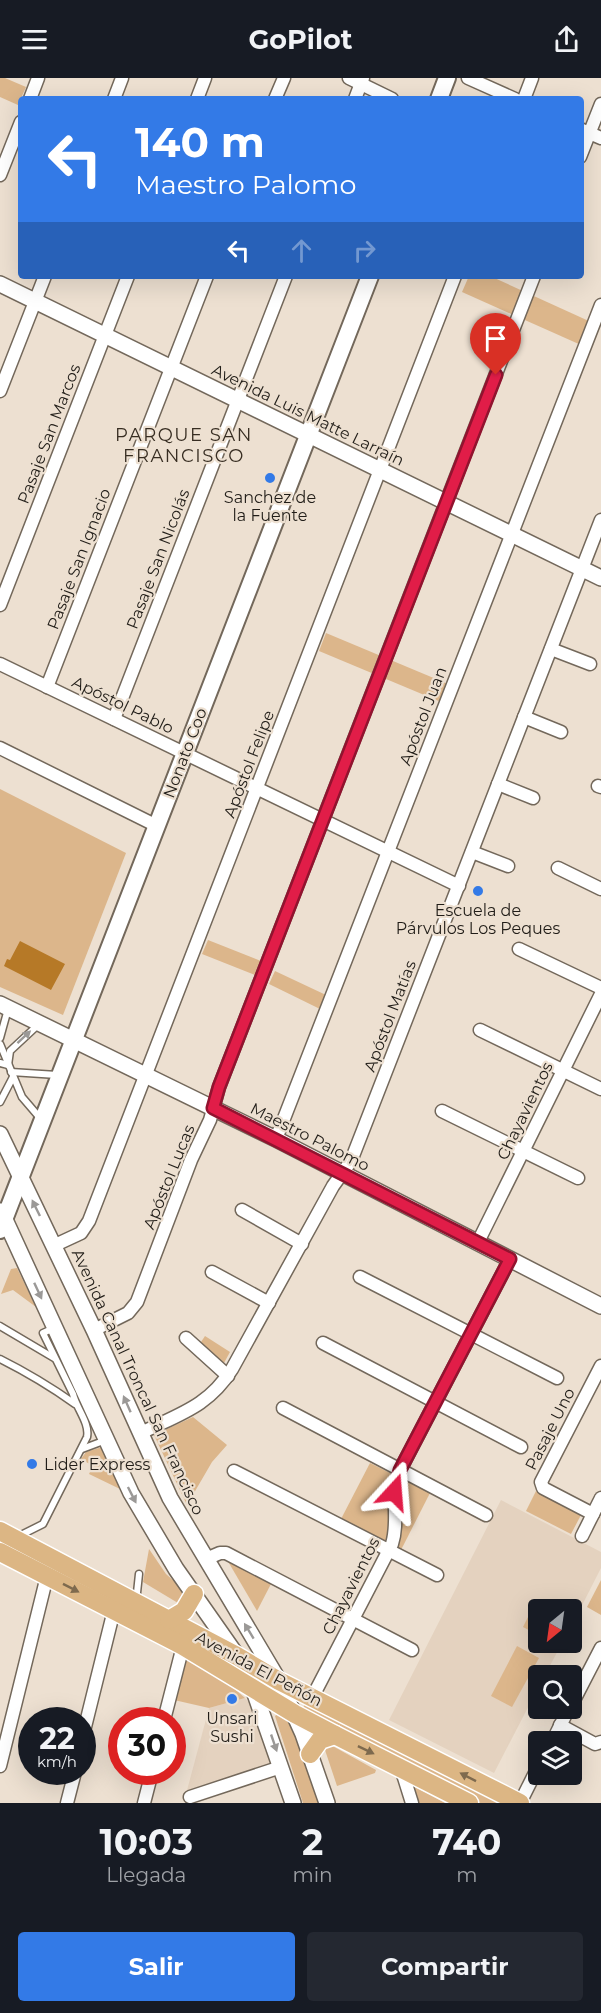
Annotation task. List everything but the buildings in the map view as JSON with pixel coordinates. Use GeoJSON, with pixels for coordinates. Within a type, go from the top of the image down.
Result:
{"type":"FeatureCollection","features":[{"type":"Feature","properties":{"kind":"main road"},"geometry":{"type":"LineString","coordinates":[[440,96],[447,78]]}},
{"type":"Feature","properties":{"kind":"main road","name":"Nonato Coo"},"geometry":{"type":"LineString","coordinates":[[2,1219],[21,1178],[369,279]]}},
{"type":"Feature","properties":{"kind":"main road","name":"Avenida El Peñón"},"geometry":{"type":"LineString","coordinates":[[7,1534],[237,1656],[279,1681],[520,1803]]}},
{"type":"Feature","properties":{"kind":"main road","name":"Avenida El Peñón"},"geometry":{"type":"LineString","coordinates":[[0,1551],[183,1646],[295,1714],[469,1803]]}},
{"type":"Feature","properties":{"kind":"main road"},"geometry":{"type":"LineString","coordinates":[[169,1620],[184,1611],[194,1594]]}},
{"type":"Feature","properties":{"kind":"main road"},"geometry":{"type":"LineString","coordinates":[[310,1754],[320,1740],[335,1735]]}},
{"type":"Feature","properties":{"kind":"street"},"geometry":{"type":"LineString","coordinates":[[31,96],[38,78]]}},
{"type":"Feature","properties":{"kind":"street"},"geometry":{"type":"LineString","coordinates":[[115,96],[122,78]]}},
{"type":"Feature","properties":{"kind":"street"},"geometry":{"type":"LineString","coordinates":[[198,96],[205,78]]}},
{"type":"Feature","properties":{"kind":"street"},"geometry":{"type":"LineString","coordinates":[[276,96],[284,78]]}},
{"type":"Feature","properties":{"kind":"street"},"geometry":{"type":"LineString","coordinates":[[468,78],[508,96]]}},
{"type":"Feature","properties":{"kind":"street"},"geometry":{"type":"LineString","coordinates":[[525,96],[532,78]]}},
{"type":"Feature","properties":{"kind":"street"},"geometry":{"type":"LineString","coordinates":[[355,96],[358,80],[387,96]]}},
{"type":"Feature","properties":{"kind":"street"},"geometry":{"type":"LineString","coordinates":[[584,148],[601,104]]}},
{"type":"Feature","properties":{"kind":"street"},"geometry":{"type":"LineString","coordinates":[[0,175],[18,130]]}},
{"type":"Feature","properties":{"kind":"street"},"geometry":{"type":"LineString","coordinates":[[0,392],[3,373],[44,279]]}},
{"type":"Feature","properties":{"kind":"street","name":"Pasaje San Marcos"},"geometry":{"type":"LineString","coordinates":[[0,605],[127,279]]}},
{"type":"Feature","properties":{"kind":"street","name":"Pasaje San Ignacio"},"geometry":{"type":"LineString","coordinates":[[47,687],[206,279]]}},
{"type":"Feature","properties":{"kind":"street","name":"Pasaje San Nicolás"},"geometry":{"type":"LineString","coordinates":[[114,719],[285,279]]}},
{"type":"Feature","properties":{"kind":"street","name":"Apóstol Felipe"},"geometry":{"type":"LineString","coordinates":[[53,1246],[81,1233],[87,1225],[455,279]]}},
{"type":"Feature","properties":{"kind":"street","name":"Apóstol Lucas"},"geometry":{"type":"LineString","coordinates":[[94,1330],[124,1316],[135,1306],[191,1160],[210,1120],[219,1087],[533,279]]}},
{"type":"Feature","properties":{"kind":"street","name":"Avenida Luis Matte Larraín"},"geometry":{"type":"LineString","coordinates":[[0,284],[601,578]]}},
{"type":"Feature","properties":{"kind":"street","name":"Apóstol Juan"},"geometry":{"type":"LineString","coordinates":[[276,1139],[601,305]]}},
{"type":"Feature","properties":{"kind":"street","name":"Apóstol Matías"},"geometry":{"type":"LineString","coordinates":[[141,1433],[200,1404],[228,1376],[333,1185],[354,1155],[601,520]]}},
{"type":"Feature","properties":{"kind":"street"},"geometry":{"type":"LineString","coordinates":[[551,649],[590,664]]}},
{"type":"Feature","properties":{"kind":"street","name":"Apóstol Pablo"},"geometry":{"type":"LineString","coordinates":[[0,664],[459,886]]}},
{"type":"Feature","properties":{"kind":"street"},"geometry":{"type":"LineString","coordinates":[[524,717],[561,732]]}},
{"type":"Feature","properties":{"kind":"street"},"geometry":{"type":"LineString","coordinates":[[0,748],[157,826]]}},
{"type":"Feature","properties":{"kind":"street"},"geometry":{"type":"LineString","coordinates":[[498,784],[533,798]]}},
{"type":"Feature","properties":{"kind":"street"},"geometry":{"type":"LineString","coordinates":[[472,852],[508,866]]}},
{"type":"Feature","properties":{"kind":"street"},"geometry":{"type":"LineString","coordinates":[[558,868],[601,889]]}},
{"type":"Feature","properties":{"kind":"street"},"geometry":{"type":"LineString","coordinates":[[519,949],[601,988]]}},
{"type":"Feature","properties":{"kind":"street","name":"Chayavientos"},"geometry":{"type":"LineString","coordinates":[[478,1242],[601,994]]}},
{"type":"Feature","properties":{"kind":"street","name":"Maestro Palomo"},"geometry":{"type":"LineString","coordinates":[[4,1006],[276,1139],[601,1306]]}},
{"type":"Feature","properties":{"kind":"street"},"geometry":{"type":"LineString","coordinates":[[480,1030],[601,1089]]}},
{"type":"Feature","properties":{"kind":"street"},"geometry":{"type":"LineString","coordinates":[[441,1111],[578,1178]]}},
{"type":"Feature","properties":{"kind":"street","name":"Avenida Canal Troncal San Francisco"},"geometry":{"type":"LineString","coordinates":[[0,1134],[94,1330],[170,1498],[279,1681],[295,1714],[327,1803]]}},
{"type":"Feature","properties":{"kind":"street"},"geometry":{"type":"LineString","coordinates":[[242,1210],[302,1244]]}},
{"type":"Feature","properties":{"kind":"street"},"geometry":{"type":"LineString","coordinates":[[2,1219],[100,1442],[145,1519],[237,1656],[253,1688],[293,1803]]}},
{"type":"Feature","properties":{"kind":"street","name":"Chayavientos"},"geometry":{"type":"LineString","coordinates":[[312,1698],[389,1550],[395,1532],[394,1492],[400,1470],[510,1259]]}},
{"type":"Feature","properties":{"kind":"street"},"geometry":{"type":"LineString","coordinates":[[212,1272],[269,1303]]}},
{"type":"Feature","properties":{"kind":"street"},"geometry":{"type":"LineString","coordinates":[[360,1277],[557,1378]]}},
{"type":"Feature","properties":{"kind":"street"},"geometry":{"type":"LineString","coordinates":[[186,1338],[228,1376]]}},
{"type":"Feature","properties":{"kind":"street"},"geometry":{"type":"LineString","coordinates":[[323,1343],[521,1447]]}},
{"type":"Feature","properties":{"kind":"street","name":"Pasaje Uno"},"geometry":{"type":"LineString","coordinates":[[592,1515],[543,1488],[540,1482],[601,1366]]}},
{"type":"Feature","properties":{"kind":"street"},"geometry":{"type":"LineString","coordinates":[[283,1408],[486,1515]]}},
{"type":"Feature","properties":{"kind":"street"},"geometry":{"type":"LineString","coordinates":[[234,1471],[437,1575]]}},
{"type":"Feature","properties":{"kind":"street"},"geometry":{"type":"LineString","coordinates":[[582,1536],[601,1498]]}},
{"type":"Feature","properties":{"kind":"street"},"geometry":{"type":"LineString","coordinates":[[206,1559],[220,1552],[226,1553],[412,1650]]}},
{"type":"Feature","properties":{"kind":"street"},"geometry":{"type":"LineString","coordinates":[[0,1766],[47,1576]]}},
{"type":"Feature","properties":{"kind":"street"},"geometry":{"type":"LineString","coordinates":[[90,1707],[114,1610]]}},
{"type":"Feature","properties":{"kind":"street"},"geometry":{"type":"LineString","coordinates":[[167,1707],[183,1646]]}},
{"type":"Feature","properties":{"kind":"street"},"geometry":{"type":"LineString","coordinates":[[582,1685],[601,1648]]}},
{"type":"Feature","properties":{"kind":"street"},"geometry":{"type":"LineString","coordinates":[[557,1731],[563,1719]]}},
{"type":"Feature","properties":{"kind":"street"},"geometry":{"type":"LineString","coordinates":[[560,1725],[595,1744],[601,1742]]}},
{"type":"Feature","properties":{"kind":"street"},"geometry":{"type":"LineString","coordinates":[[190,1797],[281,1767]]}},
{"type":"Feature","properties":{"kind":"street"},"geometry":{"type":"LineString","coordinates":[[401,1768],[412,1803]]}},
{"type":"Feature","properties":{"kind":"street"},"geometry":{"type":"LineString","coordinates":[[67,1803],[72,1785]]}},
{"type":"Feature","properties":{"kind":"street"},"geometry":{"type":"LineString","coordinates":[[144,1803],[149,1785]]}},
{"type":"Feature","properties":{"kind":"street"},"geometry":{"type":"LineString","coordinates":[[520,1803],[529,1785]]}},
{"type":"Feature","properties":{"kind":"lane"},"geometry":{"type":"LineString","coordinates":[[0,1038],[4,1006]]}},
{"type":"Feature","properties":{"kind":"lane"},"geometry":{"type":"LineString","coordinates":[[0,1102],[11,1072],[10,1051],[39,1023]]}},
{"type":"Feature","properties":{"kind":"lane"},"geometry":{"type":"LineString","coordinates":[[0,1044],[22,1097],[43,1120]]}},
{"type":"Feature","properties":{"kind":"lane"},"geometry":{"type":"LineString","coordinates":[[0,1063],[11,1072],[60,1076]]}},
{"type":"Feature","properties":{"kind":"lane"},"geometry":{"type":"LineString","coordinates":[[0,1326],[55,1358]]}},
{"type":"Feature","properties":{"kind":"lane"},"geometry":{"type":"LineString","coordinates":[[49,1330],[55,1358],[73,1394],[75,1404],[88,1431],[100,1442],[82,1449]]}},
{"type":"Feature","properties":{"kind":"lane"},"geometry":{"type":"LineString","coordinates":[[0,1359],[34,1376],[75,1404]]}},
{"type":"Feature","properties":{"kind":"lane"},"geometry":{"type":"LineString","coordinates":[[7,1534],[43,1524],[82,1449],[88,1431]]}},
{"type":"Feature","properties":{"kind":"lane"},"geometry":{"type":"LineString","coordinates":[[136,1602],[139,1574]]}},
{"type":"Feature","properties":{"kind":"shaded area"},"geometry":{"type":"Polygon","coordinates":[[[0,78],[26,87],[22,96],[18,96],[18,105],[0,97],[0,78]]]}},
{"type":"Feature","properties":{"kind":"shaded area"},"geometry":{"type":"Polygon","coordinates":[[[468,279],[497,279],[591,322],[581,345],[462,292],[468,279]]]}},
{"type":"Feature","properties":{"kind":"shaded area"},"geometry":{"type":"Polygon","coordinates":[[[326,633],[448,684],[441,702],[319,651],[326,633]]]}},
{"type":"Feature","properties":{"kind":"shaded area"},"geometry":{"type":"Polygon","coordinates":[[[0,789],[126,853],[63,1015],[0,987],[0,789]]]}},
{"type":"Feature","properties":{"kind":"shaded area"},"geometry":{"type":"Polygon","coordinates":[[[208,940],[261,961],[255,975],[202,954],[208,940]]]}},
{"type":"Feature","properties":{"kind":"shaded area"},"geometry":{"type":"Polygon","coordinates":[[[20,941],[65,964],[51,990],[4,966],[7,959],[10,960],[20,941]]]}},
{"type":"Feature","properties":{"kind":"shaded area"},"geometry":{"type":"Polygon","coordinates":[[[275,971],[326,995],[320,1009],[269,984],[275,971]]]}},
{"type":"Feature","properties":{"kind":"shaded area"},"geometry":{"type":"Polygon","coordinates":[[[17,1268],[36,1307],[13,1290],[1,1294],[11,1269],[17,1268]]]}},
{"type":"Feature","properties":{"kind":"shaded area"},"geometry":{"type":"Polygon","coordinates":[[[205,1336],[230,1352],[224,1363],[201,1342],[205,1336]]]}},
{"type":"Feature","properties":{"kind":"shaded area"},"geometry":{"type":"Polygon","coordinates":[[[193,1417],[227,1445],[212,1462],[187,1505],[154,1435],[193,1417]]]}},
{"type":"Feature","properties":{"kind":"shaded area"},"geometry":{"type":"Polygon","coordinates":[[[102,1447],[120,1489],[89,1474],[93,1466],[81,1459],[86,1452],[102,1447]]]}},
{"type":"Feature","properties":{"kind":"shaded area"},"geometry":{"type":"Polygon","coordinates":[[[370,1463],[430,1493],[401,1550],[341,1519],[370,1463]]]}},
{"type":"Feature","properties":{"kind":"shaded area"},"geometry":{"type":"Polygon","coordinates":[[[536,1491],[581,1515],[571,1534],[526,1511],[536,1491]]]}},
{"type":"Feature","properties":{"kind":"shaded area"},"geometry":{"type":"Polygon","coordinates":[[[501,1500],[601,1552],[601,1568],[582,1605],[582,1599],[528,1599],[528,1653],[557,1653],[550,1665],[528,1665],[528,1707],[494,1773],[389,1720],[501,1500]]]}},
{"type":"Feature","properties":{"kind":"shaded area"},"geometry":{"type":"Polygon","coordinates":[[[149,1549],[166,1574],[184,1590],[178,1603],[143,1582],[149,1549]]]}},
{"type":"Feature","properties":{"kind":"shaded area"},"geometry":{"type":"Polygon","coordinates":[[[226,1558],[272,1582],[257,1611],[226,1558]]]}},
{"type":"Feature","properties":{"kind":"shaded area"},"geometry":{"type":"Polygon","coordinates":[[[601,1580],[601,1615],[587,1607],[601,1580]]]}},
{"type":"Feature","properties":{"kind":"shaded area"},"geometry":{"type":"Polygon","coordinates":[[[528,1617],[528,1630],[523,1627],[528,1617]]]}},
{"type":"Feature","properties":{"kind":"shaded area"},"geometry":{"type":"Polygon","coordinates":[[[517,1646],[539,1658],[535,1665],[528,1665],[528,1678],[512,1707],[491,1696],[517,1646]]]}},
{"type":"Feature","properties":{"kind":"shaded area"},"geometry":{"type":"Polygon","coordinates":[[[187,1660],[222,1678],[245,1698],[209,1708],[174,1700],[182,1661],[187,1660]]]}},
{"type":"Feature","properties":{"kind":"shaded area"},"geometry":{"type":"Polygon","coordinates":[[[245,1698],[250,1704],[274,1764],[186,1794],[209,1708],[245,1698]]]}},
{"type":"Feature","properties":{"kind":"shaded area"},"geometry":{"type":"Polygon","coordinates":[[[307,1703],[504,1803],[476,1803],[303,1712],[304,1705],[307,1703]]]}},
{"type":"Feature","properties":{"kind":"shaded area"},"geometry":{"type":"Polygon","coordinates":[[[278,1714],[292,1723],[320,1803],[303,1803],[275,1716],[278,1714]]]}},
{"type":"Feature","properties":{"kind":"shaded area"},"geometry":{"type":"Polygon","coordinates":[[[329,1744],[376,1770],[375,1773],[337,1786],[324,1747],[329,1744]]]}},
{"type":"Feature","properties":{"kind":"shaded area"},"geometry":{"type":"Polygon","coordinates":[[[411,1785],[445,1803],[417,1803],[411,1785]]]}},
{"type":"Feature","properties":{"kind":"place","name":"Sanchez de la Fuente"},"geometry":{"type":"Point","coordinates":[270,478]}},
{"type":"Feature","properties":{"kind":"place","name":"Escuela de Párvulos Los Peques"},"geometry":{"type":"Point","coordinates":[478,891]}},
{"type":"Feature","properties":{"kind":"place","name":"Lider Express"},"geometry":{"type":"Point","coordinates":[32,1464]}},
{"type":"Feature","properties":{"kind":"place","name":"Unsari Sushi"},"geometry":{"type":"Point","coordinates":[232,1699]}},
{"type":"Feature","properties":{"kind":"district","name":"PARQUE SAN FRANCISCO"},"geometry":{"type":"Point","coordinates":[184,445]}},
{"type":"Feature","properties":{"kind":"route"},"geometry":{"type":"LineString","coordinates":[[394,1492],[400,1470],[510,1259],[213,1108],[219,1087],[496,375]]}}]}
